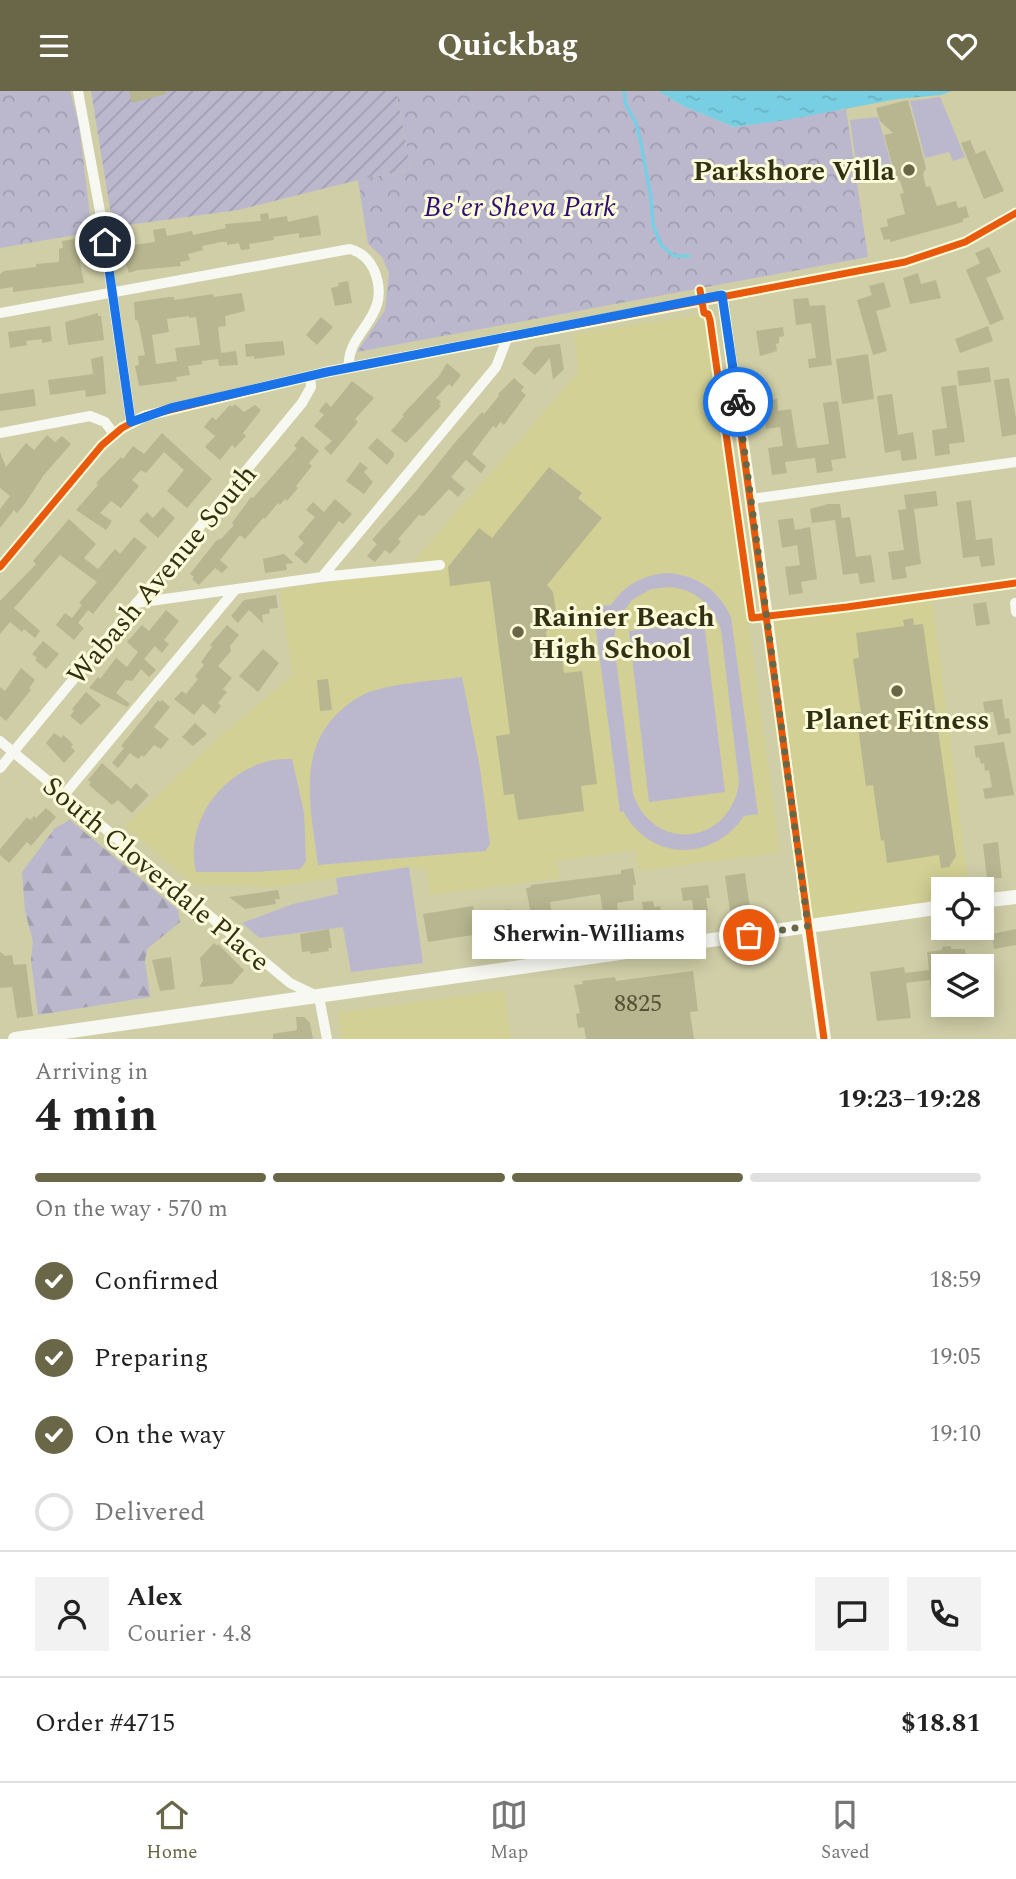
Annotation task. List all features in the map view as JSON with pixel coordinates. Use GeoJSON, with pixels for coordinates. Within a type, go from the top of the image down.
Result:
{"type":"FeatureCollection","features":[{"type":"Feature","properties":{"kind":"main road"},"geometry":{"type":"LineString","coordinates":[[994,900],[1016,897]]}},
{"type":"Feature","properties":{"kind":"main road"},"geometry":{"type":"LineString","coordinates":[[16,1039],[931,909]]}},
{"type":"Feature","properties":{"kind":"main road"},"geometry":{"type":"LineString","coordinates":[[808,926],[824,1039]]}},
{"type":"Feature","properties":{"kind":"street"},"geometry":{"type":"LineString","coordinates":[[78,91],[101,217],[131,422]]}},
{"type":"Feature","properties":{"kind":"street"},"geometry":{"type":"LineString","coordinates":[[0,567],[114,434],[131,422],[171,408],[349,367],[926,257],[965,242],[1016,213]]}},
{"type":"Feature","properties":{"kind":"street"},"geometry":{"type":"LineString","coordinates":[[0,313],[350,249],[365,257],[373,267],[377,279],[378,302],[375,312],[350,350],[349,367]]}},
{"type":"Feature","properties":{"kind":"street"},"geometry":{"type":"LineString","coordinates":[[722,295],[808,926]]}},
{"type":"Feature","properties":{"kind":"street"},"geometry":{"type":"LineString","coordinates":[[321,577],[496,367],[508,336]]}},
{"type":"Feature","properties":{"kind":"street","name":"Wabash Avenue South"},"geometry":{"type":"LineString","coordinates":[[0,768],[302,403],[311,387],[310,376]]}},
{"type":"Feature","properties":{"kind":"street"},"geometry":{"type":"LineString","coordinates":[[0,433],[90,416],[105,422],[114,434]]}},
{"type":"Feature","properties":{"kind":"street"},"geometry":{"type":"LineString","coordinates":[[751,499],[1016,462]]}},
{"type":"Feature","properties":{"kind":"street"},"geometry":{"type":"LineString","coordinates":[[136,603],[321,577],[440,565]]}},
{"type":"Feature","properties":{"kind":"street"},"geometry":{"type":"LineString","coordinates":[[64,795],[235,590]]}},
{"type":"Feature","properties":{"kind":"street","name":"South Cloverdale Place"},"geometry":{"type":"LineString","coordinates":[[0,741],[290,983],[319,997]]}},
{"type":"Feature","properties":{"kind":"street"},"geometry":{"type":"LineString","coordinates":[[319,997],[327,1039]]}},
{"type":"Feature","properties":{"kind":"shaded area","name":"Rainier Beach High School"},"geometry":{"type":"Polygon","coordinates":[[[706,314],[780,852],[639,871],[635,850],[556,861],[560,878],[430,895],[426,869],[409,867],[273,887],[192,884],[125,826],[219,737],[293,675],[280,590],[406,570],[579,372],[574,334],[706,314]]]}},
{"type":"Feature","properties":{"kind":"shaded area"},"geometry":{"type":"Polygon","coordinates":[[[932,598],[967,877],[931,877],[931,904],[811,921],[770,620],[932,598]]]}},
{"type":"Feature","properties":{"kind":"shaded area"},"geometry":{"type":"Polygon","coordinates":[[[504,990],[511,1039],[342,1039],[338,1013],[504,990]]]}},
{"type":"Feature","properties":{"kind":"green space"},"geometry":{"type":"Polygon","coordinates":[[[0,91],[70,91],[79,125],[92,232],[0,248],[0,91]]]}},
{"type":"Feature","properties":{"kind":"green space"},"geometry":{"type":"Polygon","coordinates":[[[91,91],[396,91],[411,169],[238,210],[113,227],[91,91]]]}},
{"type":"Feature","properties":{"kind":"green space","name":"Be'er Sheva Park"},"geometry":{"type":"Polygon","coordinates":[[[396,91],[658,91],[683,106],[734,127],[846,109],[868,257],[357,352],[385,310],[389,273],[382,257],[368,244],[358,180],[411,169],[396,91]]]}},
{"type":"Feature","properties":{"kind":"green space"},"geometry":{"type":"Polygon","coordinates":[[[940,97],[965,157],[953,161],[949,152],[925,158],[910,101],[940,97]]]}},
{"type":"Feature","properties":{"kind":"green space"},"geometry":{"type":"Polygon","coordinates":[[[878,117],[892,167],[871,173],[872,182],[859,184],[850,120],[878,117]]]}},
{"type":"Feature","properties":{"kind":"green space"},"geometry":{"type":"Polygon","coordinates":[[[669,573],[699,581],[714,592],[731,617],[758,814],[744,816],[731,831],[716,842],[682,850],[649,840],[635,828],[623,811],[620,812],[593,607],[611,605],[629,586],[669,573]],[[651,589],[632,600],[620,616],[614,643],[633,794],[643,813],[657,826],[674,833],[691,834],[707,829],[722,819],[733,803],[739,782],[721,630],[713,613],[702,600],[679,589],[651,589]]]}},
{"type":"Feature","properties":{"kind":"green space"},"geometry":{"type":"Polygon","coordinates":[[[704,622],[725,792],[649,802],[629,631],[704,622]]]}},
{"type":"Feature","properties":{"kind":"green space"},"geometry":{"type":"Polygon","coordinates":[[[462,677],[480,768],[490,844],[485,851],[318,865],[310,784],[316,746],[325,728],[347,705],[371,691],[408,683],[462,677]]]}},
{"type":"Feature","properties":{"kind":"green space"},"geometry":{"type":"Polygon","coordinates":[[[292,759],[304,812],[306,861],[300,869],[196,872],[196,837],[209,804],[220,790],[248,769],[271,760],[292,759]]]}},
{"type":"Feature","properties":{"kind":"green space"},"geometry":{"type":"Polygon","coordinates":[[[70,820],[178,910],[180,922],[147,949],[145,961],[150,997],[38,1015],[31,960],[33,942],[25,911],[22,872],[55,828],[70,820]]]}},
{"type":"Feature","properties":{"kind":"green space"},"geometry":{"type":"Polygon","coordinates":[[[409,867],[423,963],[351,972],[343,927],[260,938],[242,923],[293,904],[338,894],[336,878],[409,867]]]}},
{"type":"Feature","properties":{"kind":"water"},"geometry":{"type":"Polygon","coordinates":[[[658,91],[952,91],[941,95],[897,99],[734,127],[683,106],[658,91]]]}},
{"type":"Feature","properties":{"kind":"building"},"geometry":{"type":"Polygon","coordinates":[[[129,91],[166,91],[166,94],[132,103],[129,91]]]}},
{"type":"Feature","properties":{"kind":"building","name":"Parkshore Villa"},"geometry":{"type":"Polygon","coordinates":[[[908,100],[926,168],[923,174],[926,187],[930,186],[937,206],[956,201],[958,208],[966,206],[969,217],[963,219],[963,222],[890,242],[890,239],[884,240],[880,228],[888,226],[887,219],[905,214],[900,194],[904,193],[900,181],[896,178],[884,135],[893,133],[880,121],[876,108],[908,100]]]}},
{"type":"Feature","properties":{"kind":"building"},"geometry":{"type":"Polygon","coordinates":[[[970,140],[976,154],[985,150],[1004,191],[984,199],[961,143],[970,140]]]}},
{"type":"Feature","properties":{"kind":"building"},"geometry":{"type":"Polygon","coordinates":[[[268,213],[269,219],[287,216],[288,222],[318,215],[321,235],[299,238],[299,233],[273,237],[274,240],[249,244],[250,249],[241,250],[239,243],[227,245],[227,242],[221,242],[202,246],[203,250],[188,254],[190,260],[180,262],[181,266],[129,273],[122,234],[131,233],[134,245],[155,242],[153,230],[165,228],[167,236],[192,231],[193,235],[226,228],[225,224],[261,221],[260,214],[268,213]]]}},
{"type":"Feature","properties":{"kind":"building"},"geometry":{"type":"Polygon","coordinates":[[[86,239],[89,254],[79,256],[84,283],[13,292],[13,287],[0,289],[0,274],[4,271],[59,262],[62,241],[86,239]]]}},
{"type":"Feature","properties":{"kind":"building"},"geometry":{"type":"Polygon","coordinates":[[[989,247],[1001,272],[986,278],[1004,319],[990,325],[966,270],[980,263],[975,253],[989,247]]]}},
{"type":"Feature","properties":{"kind":"building"},"geometry":{"type":"Polygon","coordinates":[[[918,273],[921,284],[936,280],[941,298],[910,304],[903,278],[918,273]]]}},
{"type":"Feature","properties":{"kind":"building"},"geometry":{"type":"Polygon","coordinates":[[[348,281],[352,303],[335,306],[331,288],[348,281]]]}},
{"type":"Feature","properties":{"kind":"building"},"geometry":{"type":"Polygon","coordinates":[[[884,282],[891,307],[876,311],[887,351],[873,355],[857,300],[872,295],[869,286],[884,282]]]}},
{"type":"Feature","properties":{"kind":"building"},"geometry":{"type":"Polygon","coordinates":[[[242,293],[245,311],[225,316],[226,326],[218,327],[221,353],[236,351],[238,365],[219,366],[218,359],[202,361],[202,364],[188,366],[190,375],[176,377],[177,381],[139,386],[135,366],[139,365],[138,356],[145,355],[139,325],[135,320],[134,302],[213,294],[214,297],[242,293]],[[196,317],[167,319],[169,332],[152,335],[156,364],[177,361],[175,348],[200,345],[196,317]]]}},
{"type":"Feature","properties":{"kind":"building"},"geometry":{"type":"Polygon","coordinates":[[[808,298],[810,306],[825,305],[832,365],[809,368],[808,359],[816,358],[811,323],[796,325],[793,299],[808,298]]]}},
{"type":"Feature","properties":{"kind":"building"},"geometry":{"type":"Polygon","coordinates":[[[98,313],[98,316],[101,316],[104,340],[68,345],[65,322],[98,313]]]}},
{"type":"Feature","properties":{"kind":"building"},"geometry":{"type":"Polygon","coordinates":[[[321,317],[333,327],[317,345],[306,335],[321,317]]]}},
{"type":"Feature","properties":{"kind":"building"},"geometry":{"type":"Polygon","coordinates":[[[50,326],[52,341],[26,341],[27,345],[10,348],[8,332],[50,326]]]}},
{"type":"Feature","properties":{"kind":"building"},"geometry":{"type":"Polygon","coordinates":[[[988,326],[993,341],[960,353],[955,339],[988,326]]]}},
{"type":"Feature","properties":{"kind":"building"},"geometry":{"type":"Polygon","coordinates":[[[783,327],[784,336],[779,337],[777,351],[760,356],[756,331],[783,327]]]}},
{"type":"Feature","properties":{"kind":"building"},"geometry":{"type":"Polygon","coordinates":[[[283,341],[285,355],[254,359],[254,356],[246,357],[245,344],[283,341]]]}},
{"type":"Feature","properties":{"kind":"building"},"geometry":{"type":"Polygon","coordinates":[[[560,344],[564,369],[553,380],[550,358],[535,375],[522,364],[535,347],[560,344]]]}},
{"type":"Feature","properties":{"kind":"building"},"geometry":{"type":"Polygon","coordinates":[[[868,354],[874,399],[842,404],[836,359],[868,354]]]}},
{"type":"Feature","properties":{"kind":"building"},"geometry":{"type":"Polygon","coordinates":[[[103,356],[106,394],[86,397],[85,390],[50,395],[48,380],[93,374],[91,359],[103,356]]]}},
{"type":"Feature","properties":{"kind":"building"},"geometry":{"type":"Polygon","coordinates":[[[447,363],[461,375],[452,387],[449,384],[436,398],[441,402],[441,406],[406,443],[391,431],[447,363]]]}},
{"type":"Feature","properties":{"kind":"building"},"geometry":{"type":"Polygon","coordinates":[[[989,367],[991,382],[959,386],[957,371],[989,367]]]}},
{"type":"Feature","properties":{"kind":"building"},"geometry":{"type":"Polygon","coordinates":[[[514,378],[524,387],[521,391],[526,395],[504,425],[500,422],[496,428],[493,426],[472,454],[486,466],[481,473],[466,460],[451,477],[465,489],[458,497],[449,489],[424,516],[419,515],[398,539],[401,542],[390,554],[385,550],[375,562],[367,556],[377,544],[372,540],[514,378]]]}},
{"type":"Feature","properties":{"kind":"building"},"geometry":{"type":"Polygon","coordinates":[[[1009,378],[1016,434],[1002,437],[994,380],[1009,378]]]}},
{"type":"Feature","properties":{"kind":"building"},"geometry":{"type":"Polygon","coordinates":[[[352,381],[374,398],[355,419],[358,422],[331,455],[324,448],[332,441],[314,426],[324,415],[319,411],[326,402],[331,407],[352,381]]]}},
{"type":"Feature","properties":{"kind":"building"},"geometry":{"type":"Polygon","coordinates":[[[956,385],[965,442],[949,444],[950,454],[935,456],[932,430],[947,428],[941,387],[956,385]]]}},
{"type":"Feature","properties":{"kind":"building"},"geometry":{"type":"Polygon","coordinates":[[[34,389],[36,406],[0,411],[0,394],[34,389]]]}},
{"type":"Feature","properties":{"kind":"building"},"geometry":{"type":"Polygon","coordinates":[[[892,394],[898,435],[913,432],[917,459],[902,461],[900,450],[885,453],[877,396],[892,394]]]}},
{"type":"Feature","properties":{"kind":"building"},"geometry":{"type":"Polygon","coordinates":[[[777,399],[778,411],[791,409],[799,448],[829,444],[823,403],[838,401],[846,458],[831,460],[833,471],[817,473],[815,458],[785,462],[787,473],[772,475],[768,448],[783,446],[780,427],[766,429],[762,402],[777,399]]]}},
{"type":"Feature","properties":{"kind":"building"},"geometry":{"type":"Polygon","coordinates":[[[235,404],[244,412],[255,405],[261,410],[243,433],[246,436],[235,448],[232,445],[220,460],[205,447],[215,436],[204,427],[212,417],[216,420],[230,405],[232,407],[235,404]]]}},
{"type":"Feature","properties":{"kind":"building"},"geometry":{"type":"Polygon","coordinates":[[[162,433],[212,479],[187,508],[167,491],[184,470],[164,452],[146,473],[141,470],[132,480],[139,486],[121,508],[111,501],[100,513],[112,521],[106,530],[76,510],[98,485],[96,483],[121,457],[123,459],[133,446],[144,454],[162,433]]]}},
{"type":"Feature","properties":{"kind":"building"},"geometry":{"type":"Polygon","coordinates":[[[47,435],[55,442],[62,436],[71,444],[43,476],[24,505],[17,513],[14,510],[0,528],[0,509],[10,496],[0,488],[0,452],[6,467],[26,443],[34,450],[47,435]]]}},
{"type":"Feature","properties":{"kind":"building"},"geometry":{"type":"Polygon","coordinates":[[[302,436],[319,451],[309,463],[312,466],[296,486],[298,488],[287,501],[285,499],[280,505],[278,503],[245,539],[240,535],[220,560],[228,567],[222,573],[215,568],[199,585],[190,574],[216,541],[234,525],[232,523],[251,497],[253,498],[297,448],[294,446],[302,436]]]}},
{"type":"Feature","properties":{"kind":"building"},"geometry":{"type":"Polygon","coordinates":[[[377,438],[394,453],[387,465],[368,448],[377,438]]]}},
{"type":"Feature","properties":{"kind":"building"},"geometry":{"type":"Polygon","coordinates":[[[360,462],[368,468],[364,472],[373,482],[364,494],[346,481],[360,462]]]}},
{"type":"Feature","properties":{"kind":"building"},"geometry":{"type":"Polygon","coordinates":[[[549,467],[582,493],[578,498],[602,518],[547,585],[553,592],[557,619],[546,632],[549,646],[561,652],[564,673],[582,671],[597,784],[581,786],[584,811],[518,820],[514,794],[504,795],[496,736],[510,734],[490,581],[450,586],[448,567],[479,528],[492,538],[549,467]]]}},
{"type":"Feature","properties":{"kind":"building"},"geometry":{"type":"Polygon","coordinates":[[[936,491],[938,506],[914,509],[921,564],[905,567],[907,578],[892,580],[888,552],[904,550],[898,510],[906,509],[904,495],[936,491]]]}},
{"type":"Feature","properties":{"kind":"building"},"geometry":{"type":"Polygon","coordinates":[[[335,499],[352,514],[343,524],[339,521],[306,564],[294,554],[304,543],[298,537],[315,517],[306,510],[313,502],[324,512],[335,499]]]}},
{"type":"Feature","properties":{"kind":"building"},"geometry":{"type":"Polygon","coordinates":[[[971,500],[976,540],[992,538],[995,565],[981,567],[979,556],[963,558],[956,502],[971,500]]]}},
{"type":"Feature","properties":{"kind":"building"},"geometry":{"type":"Polygon","coordinates":[[[840,504],[842,518],[850,517],[856,557],[871,555],[875,582],[860,584],[858,573],[843,575],[835,520],[812,523],[810,509],[840,504]]]}},
{"type":"Feature","properties":{"kind":"building"},"geometry":{"type":"Polygon","coordinates":[[[163,507],[175,518],[158,538],[139,521],[147,512],[153,518],[163,507]]]}},
{"type":"Feature","properties":{"kind":"building"},"geometry":{"type":"Polygon","coordinates":[[[793,518],[795,530],[810,527],[817,579],[801,582],[803,593],[789,595],[785,567],[800,565],[797,545],[782,548],[778,520],[793,518]]]}},
{"type":"Feature","properties":{"kind":"building"},"geometry":{"type":"Polygon","coordinates":[[[69,519],[96,544],[84,558],[98,569],[115,549],[120,554],[134,537],[147,547],[93,614],[88,610],[78,623],[84,628],[74,640],[56,625],[65,613],[72,618],[82,605],[79,603],[97,582],[60,555],[14,608],[40,631],[35,638],[10,622],[0,634],[0,601],[36,564],[33,561],[69,519]]]}},
{"type":"Feature","properties":{"kind":"building"},"geometry":{"type":"Polygon","coordinates":[[[284,554],[294,563],[286,564],[287,570],[265,573],[263,559],[284,554]]]}},
{"type":"Feature","properties":{"kind":"building"},"geometry":{"type":"Polygon","coordinates":[[[276,595],[278,608],[269,609],[270,613],[262,615],[263,623],[249,610],[238,623],[231,616],[244,600],[276,595]]]}},
{"type":"Feature","properties":{"kind":"building"},"geometry":{"type":"Polygon","coordinates":[[[986,602],[990,624],[976,626],[973,604],[986,602]]]}},
{"type":"Feature","properties":{"kind":"building"},"geometry":{"type":"Polygon","coordinates":[[[166,610],[179,621],[164,640],[169,644],[162,653],[155,646],[144,659],[156,670],[149,677],[141,669],[132,681],[126,680],[116,693],[130,704],[127,707],[89,688],[98,677],[100,679],[116,658],[127,667],[138,652],[127,642],[142,625],[149,631],[166,610]]]}},
{"type":"Feature","properties":{"kind":"building"},"geometry":{"type":"Polygon","coordinates":[[[913,618],[914,625],[923,624],[956,856],[949,867],[941,868],[939,855],[887,863],[873,785],[866,786],[856,712],[861,712],[853,659],[859,658],[856,633],[904,626],[903,620],[913,618]]]}},
{"type":"Feature","properties":{"kind":"building"},"geometry":{"type":"Polygon","coordinates":[[[227,625],[239,635],[230,646],[231,651],[218,666],[232,678],[223,689],[227,692],[218,703],[221,706],[215,714],[203,704],[194,715],[174,699],[182,691],[186,694],[198,679],[195,676],[204,665],[201,662],[212,647],[210,645],[227,625]]]}},
{"type":"Feature","properties":{"kind":"building"},"geometry":{"type":"Polygon","coordinates":[[[43,641],[59,654],[46,669],[32,654],[43,641]]]}},
{"type":"Feature","properties":{"kind":"building"},"geometry":{"type":"Polygon","coordinates":[[[263,649],[279,663],[258,692],[239,676],[263,649]]]}},
{"type":"Feature","properties":{"kind":"building"},"geometry":{"type":"Polygon","coordinates":[[[21,668],[35,680],[29,688],[31,690],[6,721],[0,716],[0,687],[5,691],[21,668]]]}},
{"type":"Feature","properties":{"kind":"building"},"geometry":{"type":"Polygon","coordinates":[[[328,679],[332,710],[320,711],[317,680],[328,679]]]}},
{"type":"Feature","properties":{"kind":"building"},"geometry":{"type":"Polygon","coordinates":[[[86,692],[101,705],[81,725],[70,716],[74,711],[72,709],[86,692]]]}},
{"type":"Feature","properties":{"kind":"building"},"geometry":{"type":"Polygon","coordinates":[[[1002,699],[1005,719],[1009,718],[1011,733],[998,735],[993,712],[985,713],[983,702],[1002,699]]]}},
{"type":"Feature","properties":{"kind":"building"},"geometry":{"type":"Polygon","coordinates":[[[158,700],[170,707],[154,727],[169,739],[161,749],[154,745],[144,757],[142,755],[138,759],[130,753],[118,768],[112,763],[124,748],[121,746],[158,700]]]}},
{"type":"Feature","properties":{"kind":"building"},"geometry":{"type":"Polygon","coordinates":[[[195,723],[207,734],[193,746],[182,737],[195,723]]]}},
{"type":"Feature","properties":{"kind":"building"},"geometry":{"type":"Polygon","coordinates":[[[54,733],[61,738],[63,735],[70,741],[75,751],[64,763],[46,743],[54,733]]]}},
{"type":"Feature","properties":{"kind":"building"},"geometry":{"type":"Polygon","coordinates":[[[1004,742],[1014,795],[985,799],[983,789],[992,787],[989,770],[985,771],[984,763],[981,764],[979,757],[976,758],[974,746],[1004,742]]]}},
{"type":"Feature","properties":{"kind":"building"},"geometry":{"type":"Polygon","coordinates":[[[102,763],[131,789],[136,783],[149,795],[132,813],[118,800],[112,805],[89,785],[91,782],[88,780],[102,763]]]}},
{"type":"Feature","properties":{"kind":"building"},"geometry":{"type":"Polygon","coordinates":[[[46,808],[56,817],[31,846],[27,842],[9,863],[0,855],[0,849],[27,817],[30,820],[34,816],[36,818],[46,808]]]}},
{"type":"Feature","properties":{"kind":"building"},"geometry":{"type":"Polygon","coordinates":[[[998,842],[1002,878],[987,877],[983,844],[998,842]]]}},
{"type":"Feature","properties":{"kind":"building"},"geometry":{"type":"Polygon","coordinates":[[[633,868],[636,885],[633,885],[634,900],[617,903],[620,932],[609,934],[606,931],[600,894],[550,902],[555,932],[552,932],[553,937],[543,939],[542,934],[535,935],[526,888],[531,885],[621,874],[621,870],[633,868]]]}},
{"type":"Feature","properties":{"kind":"building"},"geometry":{"type":"Polygon","coordinates":[[[745,873],[750,909],[730,911],[725,876],[745,873]]]}},
{"type":"Feature","properties":{"kind":"building"},"geometry":{"type":"Polygon","coordinates":[[[708,885],[708,911],[694,913],[692,900],[683,901],[681,888],[708,885]]]}},
{"type":"Feature","properties":{"kind":"building"},"geometry":{"type":"Polygon","coordinates":[[[278,890],[280,899],[275,899],[276,904],[245,909],[229,897],[278,890]]]}},
{"type":"Feature","properties":{"kind":"building"},"geometry":{"type":"Polygon","coordinates":[[[653,901],[654,907],[660,906],[663,925],[646,927],[642,902],[653,901]]]}},
{"type":"Feature","properties":{"kind":"building"},"geometry":{"type":"Polygon","coordinates":[[[473,906],[475,914],[510,909],[515,949],[494,952],[492,932],[428,942],[423,914],[473,906]]]}},
{"type":"Feature","properties":{"kind":"building"},"geometry":{"type":"Polygon","coordinates":[[[329,929],[332,948],[328,948],[329,951],[310,954],[310,951],[302,952],[300,934],[329,929]]]}},
{"type":"Feature","properties":{"kind":"building"},"geometry":{"type":"Polygon","coordinates":[[[1016,929],[1016,945],[994,949],[994,934],[1016,929]]]}},
{"type":"Feature","properties":{"kind":"building"},"geometry":{"type":"Polygon","coordinates":[[[214,943],[244,970],[232,984],[199,987],[203,981],[200,958],[214,943]]]}},
{"type":"Feature","properties":{"kind":"building"},"geometry":{"type":"Polygon","coordinates":[[[942,947],[965,949],[965,954],[931,954],[931,993],[930,980],[906,983],[911,1018],[877,1021],[870,972],[904,967],[905,973],[929,970],[927,952],[942,950],[942,947]]]}},
{"type":"Feature","properties":{"kind":"building"},"geometry":{"type":"Polygon","coordinates":[[[0,952],[5,956],[12,955],[14,965],[26,964],[33,1016],[17,1018],[12,987],[0,988],[0,952]]]}},
{"type":"Feature","properties":{"kind":"building"},"geometry":{"type":"Polygon","coordinates":[[[171,957],[175,989],[160,991],[152,960],[171,957]]]}},
{"type":"Feature","properties":{"kind":"building"},"geometry":{"type":"Polygon","coordinates":[[[693,971],[698,1011],[690,1012],[694,1039],[586,1039],[584,1027],[578,1028],[576,1014],[580,1013],[574,985],[583,984],[582,981],[615,977],[616,981],[693,971]]]}},
{"type":"Feature","properties":{"kind":"building"},"geometry":{"type":"Polygon","coordinates":[[[296,1017],[304,1017],[310,1023],[313,1039],[273,1039],[273,1034],[297,1030],[296,1017]]]}},
{"type":"Feature","properties":{"kind":"waterway"},"geometry":{"type":"LineString","coordinates":[[624,91],[626,105],[636,123],[641,144],[653,225],[661,245],[674,256],[689,256]]}},
{"type":"Feature","properties":{"kind":"cycle path"},"geometry":{"type":"LineString","coordinates":[[0,567],[102,445],[122,428],[145,416],[327,372],[905,262],[965,242],[1016,213]]}},
{"type":"Feature","properties":{"kind":"cycle path"},"geometry":{"type":"LineString","coordinates":[[700,290],[704,313],[708,314],[710,320],[752,618],[1016,583]]}},
{"type":"Feature","properties":{"kind":"cycle path"},"geometry":{"type":"LineString","coordinates":[[722,295],[824,1039]]}},
{"type":"Feature","properties":{"kind":"way so far"},"geometry":{"type":"LineString","coordinates":[[738,402],[808,926],[749,935]]}},
{"type":"Feature","properties":{"kind":"place","name":"Parkshore Villa"},"geometry":{"type":"Point","coordinates":[909,170]}},
{"type":"Feature","properties":{"kind":"place","name":"Rainier Beach High School"},"geometry":{"type":"Point","coordinates":[518,632]}},
{"type":"Feature","properties":{"kind":"place","name":"Planet Fitness"},"geometry":{"type":"Point","coordinates":[897,691]}},
{"type":"Feature","properties":{"kind":"place","name":"Sherwin-Williams"},"geometry":{"type":"Point","coordinates":[749,935]}},
{"type":"Feature","properties":{"kind":"route"},"geometry":{"type":"LineString","coordinates":[[105,242],[131,422],[171,408],[327,372],[722,295],[738,402]]}}]}
